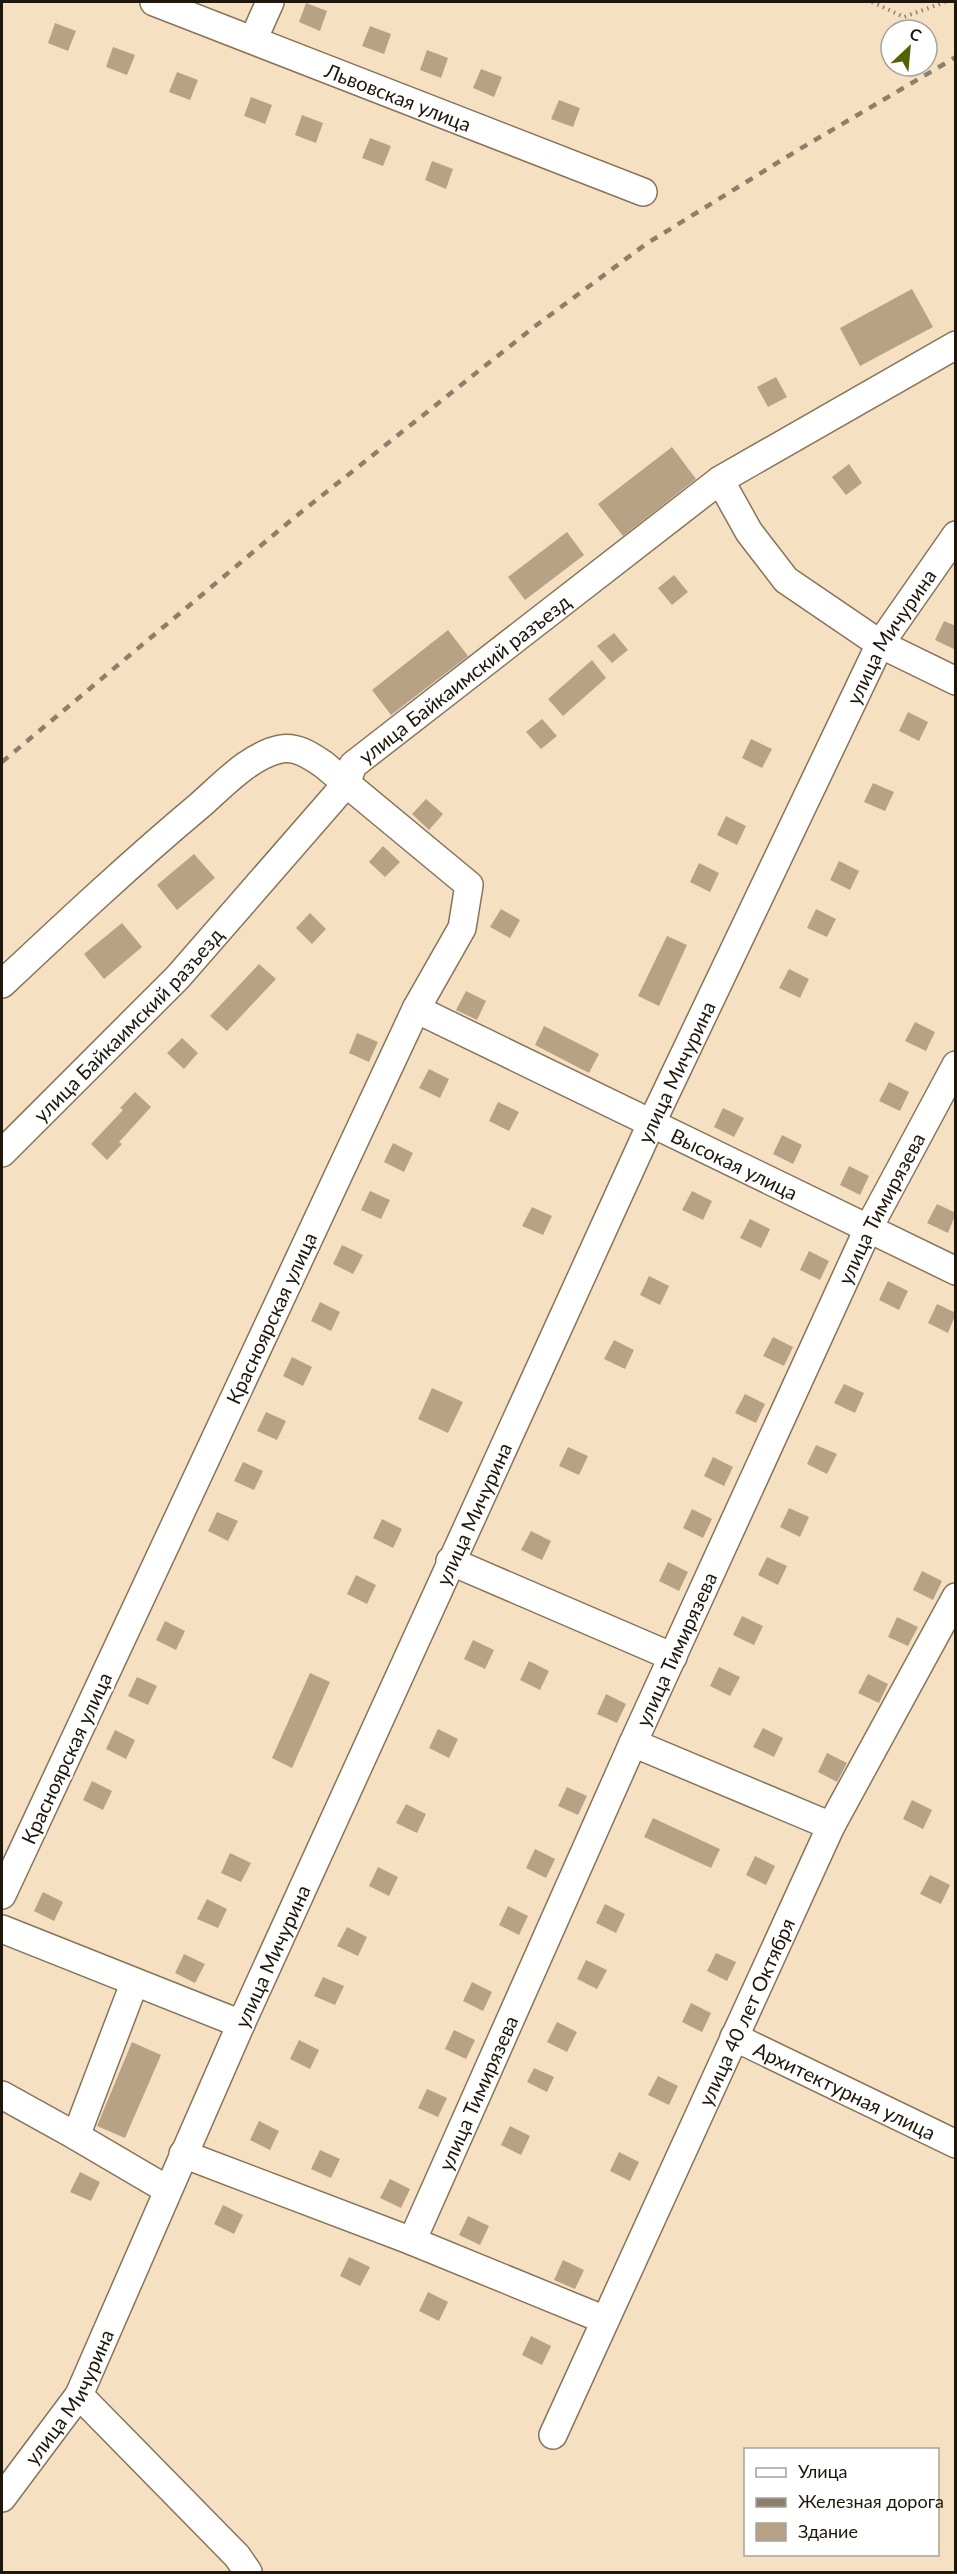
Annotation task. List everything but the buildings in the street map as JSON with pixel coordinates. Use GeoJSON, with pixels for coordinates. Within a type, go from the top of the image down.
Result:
{"type":"FeatureCollection","features":[{"type":"Feature","properties":{"kind":"street","name":"Львовская улица"},"geometry":{"type":"LineString","coordinates":[[154,2],[643,192]]}},
{"type":"Feature","properties":{"kind":"street"},"geometry":{"type":"LineString","coordinates":[[253,40],[270,2]]}},
{"type":"Feature","properties":{"kind":"street","name":"улица Байкаимский разъезд"},"geometry":{"type":"LineString","coordinates":[[2,1153],[178,977],[346,784],[353,765],[720,480],[956,345]]}},
{"type":"Feature","properties":{"kind":"street"},"geometry":{"type":"LineString","coordinates":[[720,480],[749,532],[786,580],[880,644],[956,681]]}},
{"type":"Feature","properties":{"kind":"street","name":"улица Мичурина"},"geometry":{"type":"LineString","coordinates":[[2,2498],[79,2395],[241,2024],[652,1122],[880,644],[956,535]]}},
{"type":"Feature","properties":{"kind":"street"},"geometry":{"type":"LineString","coordinates":[[2,984],[142,853],[243,769],[268,754],[282,748],[296,749],[323,764],[346,784]]}},
{"type":"Feature","properties":{"kind":"street","name":"Красноярская улица"},"geometry":{"type":"LineString","coordinates":[[2,1895],[416,1009],[462,928],[469,885],[346,784]]}},
{"type":"Feature","properties":{"kind":"street","name":"Высокая улица"},"geometry":{"type":"LineString","coordinates":[[416,1009],[956,1271]]}},
{"type":"Feature","properties":{"kind":"street","name":"улица Тимирязева"},"geometry":{"type":"LineString","coordinates":[[412,2241],[633,1743],[868,1229],[956,1065]]}},
{"type":"Feature","properties":{"kind":"street"},"geometry":{"type":"LineString","coordinates":[[450,1561],[673,1657]]}},
{"type":"Feature","properties":{"kind":"street","name":"улица 40 лет Октября"},"geometry":{"type":"LineString","coordinates":[[553,2435],[831,1826],[956,1597]]}},
{"type":"Feature","properties":{"kind":"street"},"geometry":{"type":"LineString","coordinates":[[633,1743],[831,1826]]}},
{"type":"Feature","properties":{"kind":"street"},"geometry":{"type":"LineString","coordinates":[[2,1929],[241,2024]]}},
{"type":"Feature","properties":{"kind":"street"},"geometry":{"type":"LineString","coordinates":[[76,2136],[132,1989]]}},
{"type":"Feature","properties":{"kind":"street","name":"Архитектурная улица"},"geometry":{"type":"LineString","coordinates":[[734,2037],[956,2145]]}},
{"type":"Feature","properties":{"kind":"street"},"geometry":{"type":"LineString","coordinates":[[2,2095],[168,2190]]}},
{"type":"Feature","properties":{"kind":"street"},"geometry":{"type":"LineString","coordinates":[[183,2154],[412,2241],[605,2320]]}},
{"type":"Feature","properties":{"kind":"street"},"geometry":{"type":"LineString","coordinates":[[79,2395],[237,2556],[248,2572]]}},
{"type":"Feature","properties":{"kind":"path"},"geometry":{"type":"LineString","coordinates":[[872,2],[904,17],[945,2]]}},
{"type":"Feature","properties":{"kind":"railway"},"geometry":{"type":"LineString","coordinates":[[2,762],[295,517],[534,327],[646,244],[798,150],[956,57]]}}]}
